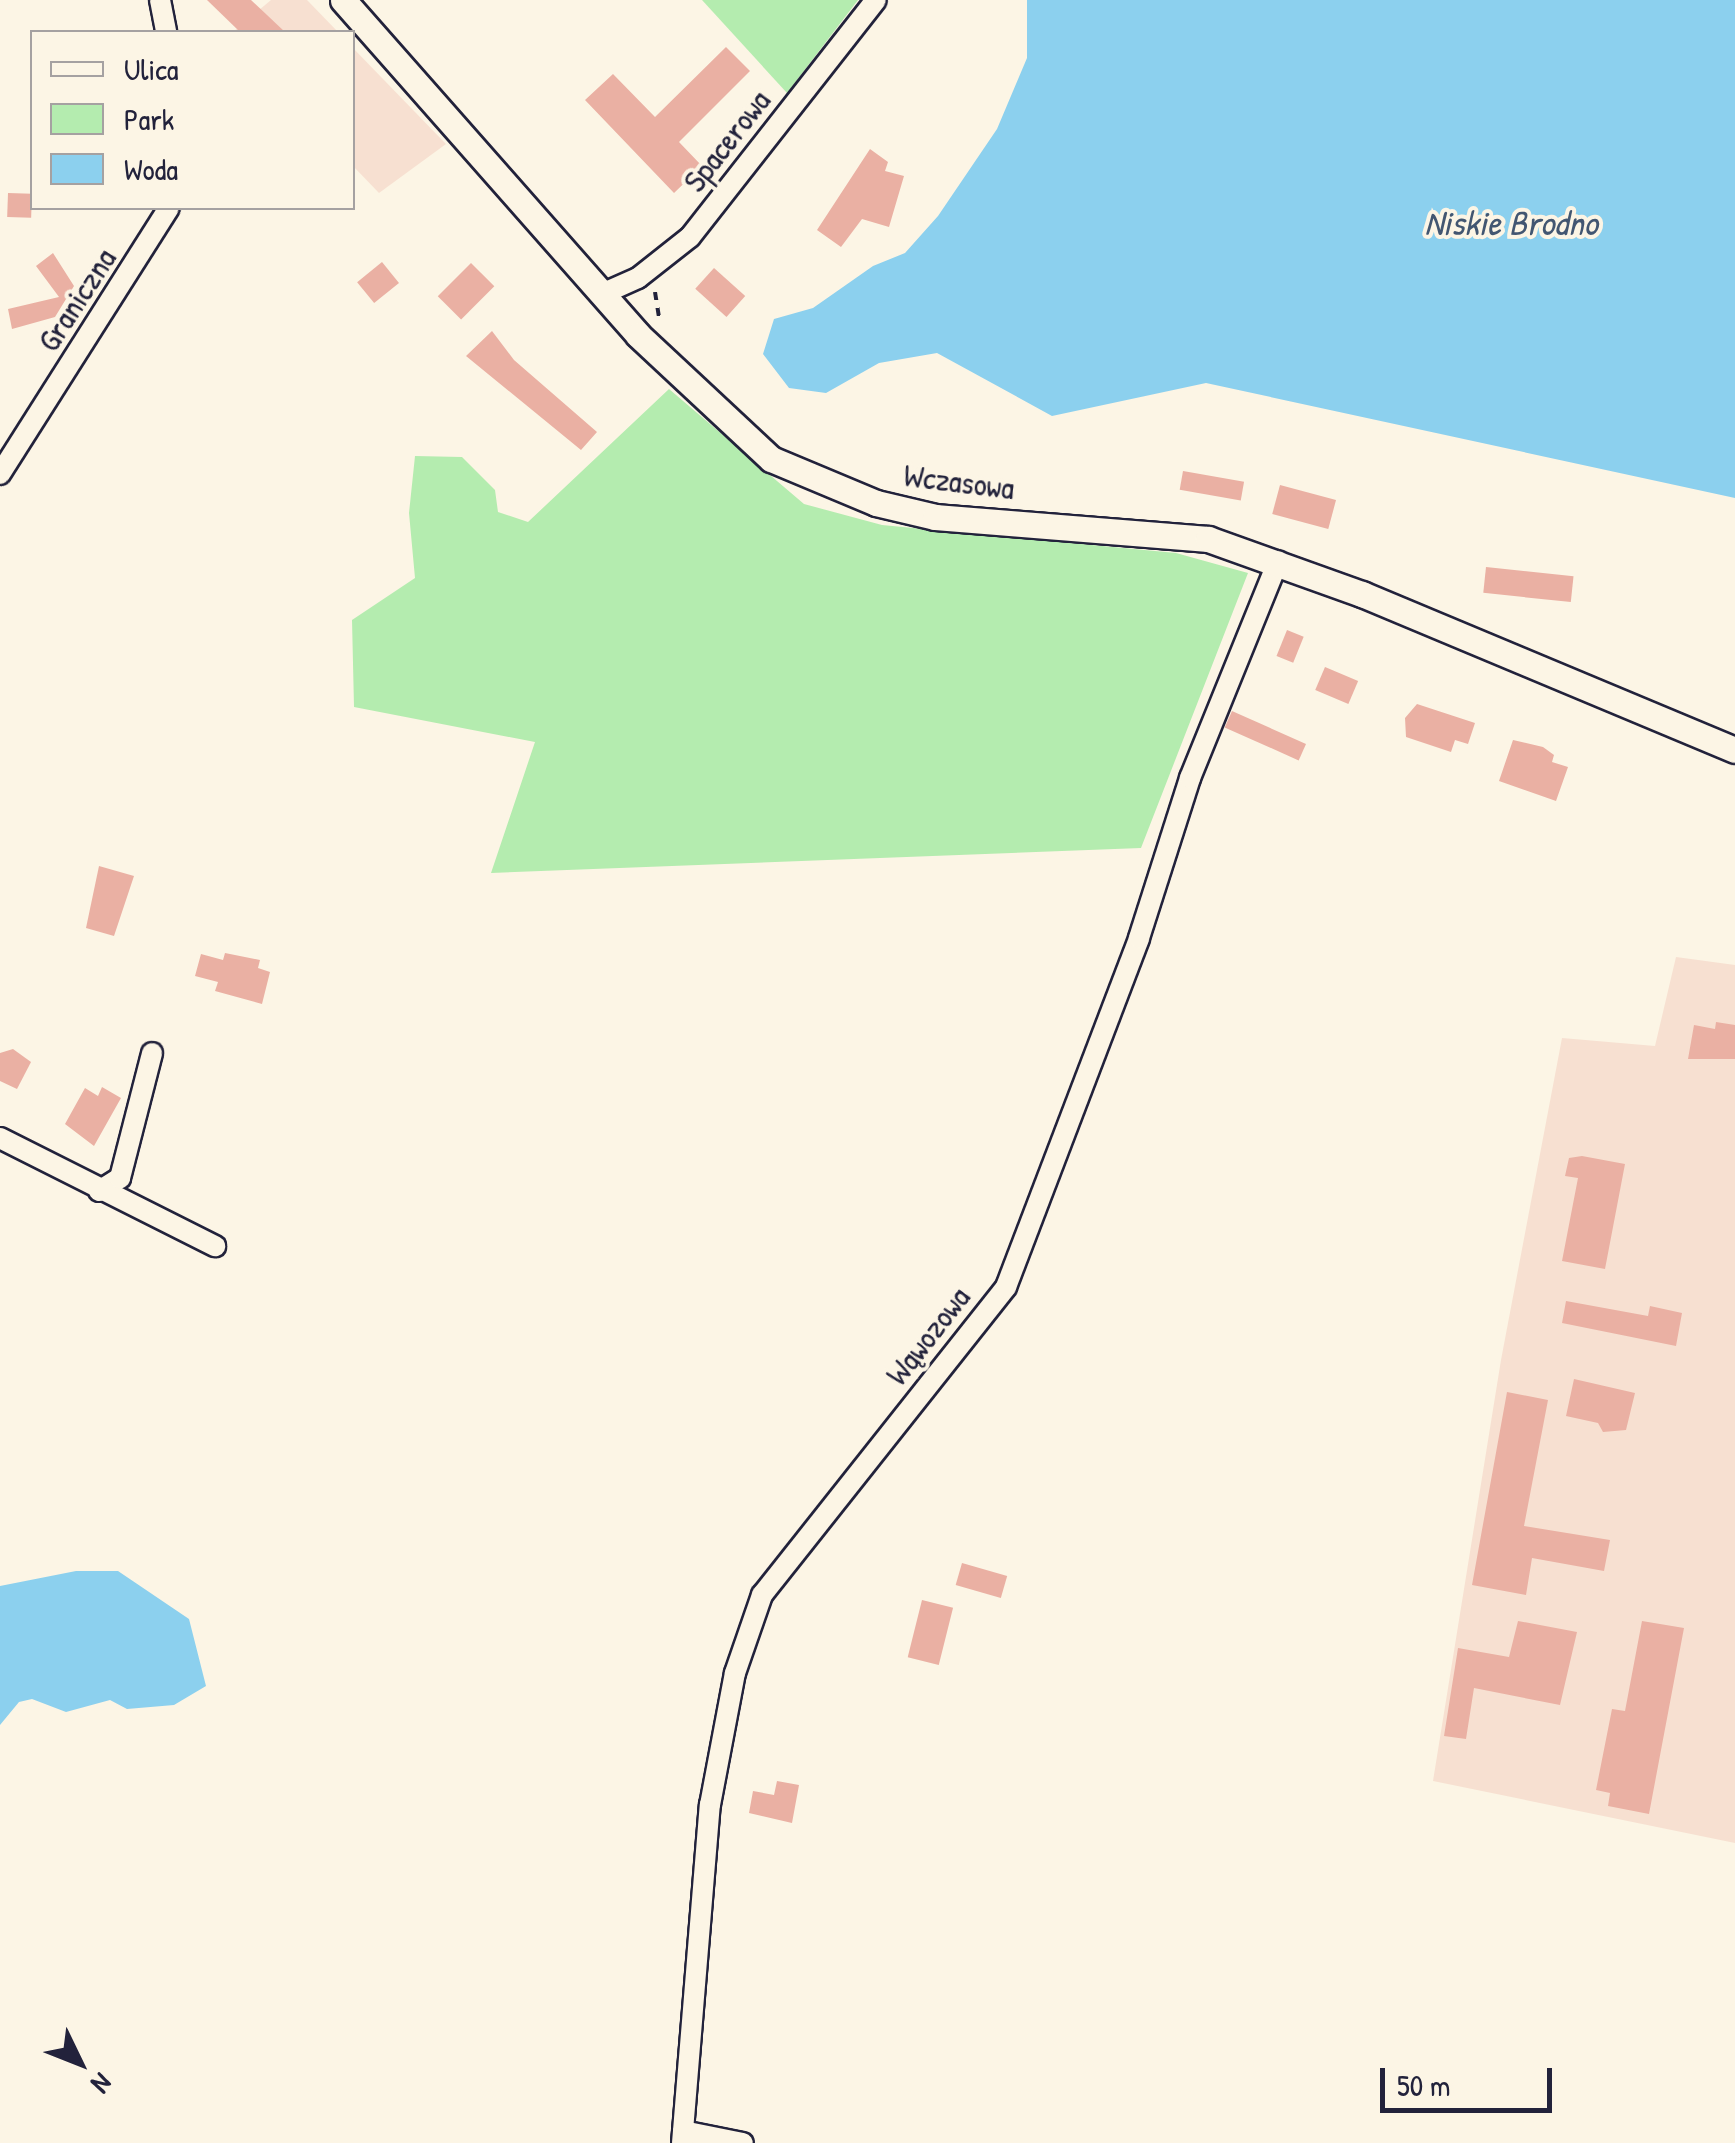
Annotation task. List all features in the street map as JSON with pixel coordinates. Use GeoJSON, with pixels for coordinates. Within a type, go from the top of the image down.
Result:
{"type":"FeatureCollection","features":[{"type":"Feature","properties":{"kind":"street"},"geometry":{"type":"LineString","coordinates":[[160,0],[166,30]]}},
{"type":"Feature","properties":{"kind":"street","name":"Wczasowa"},"geometry":{"type":"LineString","coordinates":[[343,0],[602,294],[771,459],[876,503],[935,517],[1208,540],[1278,561],[1735,750]]}},
{"type":"Feature","properties":{"kind":"street","name":"Spacerowa"},"geometry":{"type":"LineString","coordinates":[[602,294],[638,278],[690,237],[876,0]]}},
{"type":"Feature","properties":{"kind":"street","name":"Graniczna"},"geometry":{"type":"LineString","coordinates":[[0,474],[168,210]]}},
{"type":"Feature","properties":{"kind":"street","name":"Wąwozowa"},"geometry":{"type":"LineString","coordinates":[[682,2137],[710,1805],[735,1673],[762,1595],[1006,1287],[1138,938],[1190,778],[1278,561]]}},
{"type":"Feature","properties":{"kind":"street"},"geometry":{"type":"LineString","coordinates":[[99,1191],[120,1178],[152,1053]]}},
{"type":"Feature","properties":{"kind":"street"},"geometry":{"type":"LineString","coordinates":[[0,1138],[215,1246]]}},
{"type":"Feature","properties":{"kind":"street"},"geometry":{"type":"LineString","coordinates":[[682,2137],[743,2143]]}},
{"type":"Feature","properties":{"kind":"shaded area"},"geometry":{"type":"Polygon","coordinates":[[[271,0],[307,0],[336,30],[235,30],[271,0]]]}},
{"type":"Feature","properties":{"kind":"shaded area"},"geometry":{"type":"Polygon","coordinates":[[[355,50],[446,144],[379,193],[355,168],[355,50]]]}},
{"type":"Feature","properties":{"kind":"shaded area"},"geometry":{"type":"Polygon","coordinates":[[[1676,957],[1735,965],[1735,1843],[1433,1781],[1501,1360],[1562,1038],[1655,1046],[1676,957]]]}},
{"type":"Feature","properties":{"kind":"green space"},"geometry":{"type":"Polygon","coordinates":[[[702,0],[858,0],[787,93],[702,0]]]}},
{"type":"Feature","properties":{"kind":"green space"},"geometry":{"type":"Polygon","coordinates":[[[669,389],[804,504],[882,525],[1176,553],[1248,573],[1141,848],[491,873],[535,742],[354,707],[352,620],[415,578],[409,513],[415,456],[462,457],[495,490],[498,512],[528,522],[669,389]]]}},
{"type":"Feature","properties":{"kind":"water","name":"Niskie Brodno"},"geometry":{"type":"Polygon","coordinates":[[[1027,0],[1735,0],[1735,498],[1206,383],[1052,416],[937,353],[879,363],[826,393],[789,388],[763,354],[774,319],[813,308],[873,266],[905,253],[938,216],[997,129],[1027,58],[1027,0]]]}},
{"type":"Feature","properties":{"kind":"water"},"geometry":{"type":"Polygon","coordinates":[[[76,1571],[118,1571],[189,1619],[206,1686],[174,1705],[127,1709],[110,1700],[66,1712],[32,1699],[19,1702],[0,1725],[0,1586],[76,1571]]]}},
{"type":"Feature","properties":{"kind":"building"},"geometry":{"type":"Polygon","coordinates":[[[207,0],[251,0],[283,30],[238,30],[207,0]]]}},
{"type":"Feature","properties":{"kind":"building"},"geometry":{"type":"Polygon","coordinates":[[[726,47],[750,71],[679,142],[702,166],[674,193],[585,100],[613,74],[655,117],[726,47]]]}},
{"type":"Feature","properties":{"kind":"building"},"geometry":{"type":"Polygon","coordinates":[[[870,149],[888,162],[885,171],[904,176],[889,227],[862,219],[841,247],[817,230],[870,149]]]}},
{"type":"Feature","properties":{"kind":"building"},"geometry":{"type":"Polygon","coordinates":[[[8,193],[30,194],[31,218],[7,217],[8,193]]]}},
{"type":"Feature","properties":{"kind":"building"},"geometry":{"type":"Polygon","coordinates":[[[53,253],[74,286],[55,317],[12,329],[8,309],[59,297],[36,266],[53,253]]]}},
{"type":"Feature","properties":{"kind":"building"},"geometry":{"type":"Polygon","coordinates":[[[382,262],[399,283],[374,303],[357,282],[382,262]]]}},
{"type":"Feature","properties":{"kind":"building"},"geometry":{"type":"Polygon","coordinates":[[[471,263],[494,286],[461,320],[438,296],[471,263]]]}},
{"type":"Feature","properties":{"kind":"building"},"geometry":{"type":"Polygon","coordinates":[[[714,268],[745,296],[726,317],[695,289],[714,268]]]}},
{"type":"Feature","properties":{"kind":"building"},"geometry":{"type":"Polygon","coordinates":[[[492,331],[514,360],[597,432],[581,450],[466,356],[492,331]]]}},
{"type":"Feature","properties":{"kind":"building"},"geometry":{"type":"Polygon","coordinates":[[[1183,471],[1244,482],[1241,500],[1180,490],[1183,471]]]}},
{"type":"Feature","properties":{"kind":"building"},"geometry":{"type":"Polygon","coordinates":[[[1280,485],[1336,500],[1328,529],[1272,514],[1280,485]]]}},
{"type":"Feature","properties":{"kind":"building"},"geometry":{"type":"Polygon","coordinates":[[[1486,567],[1574,576],[1571,602],[1483,593],[1486,567]]]}},
{"type":"Feature","properties":{"kind":"building"},"geometry":{"type":"Polygon","coordinates":[[[1287,630],[1304,637],[1293,663],[1277,656],[1287,630]]]}},
{"type":"Feature","properties":{"kind":"building"},"geometry":{"type":"Polygon","coordinates":[[[1325,667],[1358,681],[1348,704],[1315,690],[1325,667]]]}},
{"type":"Feature","properties":{"kind":"building"},"geometry":{"type":"Polygon","coordinates":[[[1417,704],[1475,723],[1468,744],[1455,740],[1451,752],[1406,737],[1405,718],[1417,704]]]}},
{"type":"Feature","properties":{"kind":"building"},"geometry":{"type":"Polygon","coordinates":[[[1232,711],[1306,744],[1299,760],[1225,727],[1232,711]]]}},
{"type":"Feature","properties":{"kind":"building"},"geometry":{"type":"Polygon","coordinates":[[[1513,740],[1543,747],[1554,755],[1552,762],[1568,767],[1556,801],[1499,781],[1513,740]]]}},
{"type":"Feature","properties":{"kind":"building"},"geometry":{"type":"Polygon","coordinates":[[[99,866],[134,876],[114,936],[86,928],[99,866]]]}},
{"type":"Feature","properties":{"kind":"building"},"geometry":{"type":"Polygon","coordinates":[[[225,953],[260,960],[258,968],[270,972],[262,1004],[215,991],[218,982],[195,976],[201,954],[223,960],[225,953]]]}},
{"type":"Feature","properties":{"kind":"building"},"geometry":{"type":"Polygon","coordinates":[[[1716,1022],[1735,1025],[1735,1059],[1688,1059],[1694,1025],[1715,1029],[1716,1022]]]}},
{"type":"Feature","properties":{"kind":"building"},"geometry":{"type":"Polygon","coordinates":[[[13,1049],[31,1062],[17,1089],[0,1081],[0,1053],[13,1049]]]}},
{"type":"Feature","properties":{"kind":"building"},"geometry":{"type":"Polygon","coordinates":[[[102,1087],[121,1098],[94,1146],[65,1124],[85,1088],[98,1096],[102,1087]]]}},
{"type":"Feature","properties":{"kind":"building"},"geometry":{"type":"Polygon","coordinates":[[[1582,1156],[1625,1164],[1605,1269],[1562,1261],[1578,1178],[1565,1176],[1569,1158],[1582,1156]]]}},
{"type":"Feature","properties":{"kind":"building"},"geometry":{"type":"Polygon","coordinates":[[[1566,1301],[1648,1316],[1650,1306],[1682,1313],[1676,1346],[1562,1323],[1566,1301]]]}},
{"type":"Feature","properties":{"kind":"building"},"geometry":{"type":"Polygon","coordinates":[[[1574,1379],[1635,1393],[1626,1430],[1603,1432],[1598,1423],[1566,1416],[1574,1379]]]}},
{"type":"Feature","properties":{"kind":"building"},"geometry":{"type":"Polygon","coordinates":[[[1507,1392],[1548,1400],[1524,1526],[1610,1540],[1604,1571],[1532,1558],[1526,1595],[1472,1585],[1507,1392]]]}},
{"type":"Feature","properties":{"kind":"building"},"geometry":{"type":"Polygon","coordinates":[[[962,1563],[1007,1576],[1001,1598],[956,1585],[962,1563]]]}},
{"type":"Feature","properties":{"kind":"building"},"geometry":{"type":"Polygon","coordinates":[[[922,1600],[953,1608],[939,1665],[908,1657],[922,1600]]]}},
{"type":"Feature","properties":{"kind":"building"},"geometry":{"type":"Polygon","coordinates":[[[1518,1621],[1577,1632],[1560,1705],[1474,1688],[1466,1739],[1444,1736],[1458,1648],[1509,1657],[1518,1621]]]}},
{"type":"Feature","properties":{"kind":"building"},"geometry":{"type":"Polygon","coordinates":[[[1642,1621],[1684,1628],[1649,1814],[1608,1806],[1610,1793],[1596,1790],[1612,1709],[1625,1711],[1642,1621]]]}},
{"type":"Feature","properties":{"kind":"building"},"geometry":{"type":"Polygon","coordinates":[[[777,1781],[799,1785],[792,1823],[749,1813],[753,1791],[774,1795],[777,1781]]]}}]}
